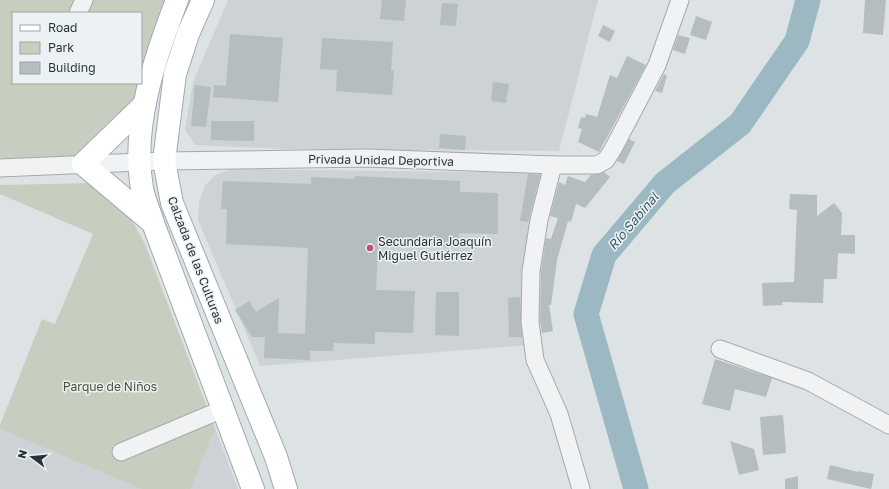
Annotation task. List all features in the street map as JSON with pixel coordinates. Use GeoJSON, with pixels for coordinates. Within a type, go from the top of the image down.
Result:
{"type":"FeatureCollection","features":[{"type":"Feature","properties":{"kind":"main road"},"geometry":{"type":"LineString","coordinates":[[176,0],[148,63],[145,104],[140,139],[139,161],[142,189],[153,223],[253,489]]}},
{"type":"Feature","properties":{"kind":"main road","name":"Calzada de las Culturas"},"geometry":{"type":"LineString","coordinates":[[203,0],[188,34],[175,74],[164,160],[172,203],[276,457],[286,489]]}},
{"type":"Feature","properties":{"kind":"main road"},"geometry":{"type":"LineString","coordinates":[[145,104],[83,164],[153,223]]}},
{"type":"Feature","properties":{"kind":"street"},"geometry":{"type":"LineString","coordinates":[[78,12],[84,0]]}},
{"type":"Feature","properties":{"kind":"street","name":"Privada Unidad Deportiva"},"geometry":{"type":"LineString","coordinates":[[0,168],[164,160],[367,158],[553,165],[597,165],[606,160],[656,65],[680,0]]}},
{"type":"Feature","properties":{"kind":"street"},"geometry":{"type":"LineString","coordinates":[[553,165],[539,220],[531,270],[530,322],[535,360],[559,414],[581,489]]}},
{"type":"Feature","properties":{"kind":"street"},"geometry":{"type":"LineString","coordinates":[[720,349],[808,381],[889,425]]}},
{"type":"Feature","properties":{"kind":"street"},"geometry":{"type":"LineString","coordinates":[[121,452],[223,409]]}},
{"type":"Feature","properties":{"kind":"shaded area"},"geometry":{"type":"Polygon","coordinates":[[[228,0],[598,0],[559,151],[285,149],[195,145],[185,130],[193,82],[228,0]]]}},
{"type":"Feature","properties":{"kind":"shaded area","name":"Secundaria Joaquín Miguel Gutiérrez"},"geometry":{"type":"Polygon","coordinates":[[[232,169],[546,173],[529,345],[260,366],[198,220],[199,202],[205,186],[215,175],[232,169]]]}},
{"type":"Feature","properties":{"kind":"shaded area"},"geometry":{"type":"Polygon","coordinates":[[[215,428],[238,489],[191,489],[215,428]]]}},
{"type":"Feature","properties":{"kind":"shaded area"},"geometry":{"type":"Polygon","coordinates":[[[0,429],[141,489],[0,489],[0,429]]]}},
{"type":"Feature","properties":{"kind":"green space"},"geometry":{"type":"Polygon","coordinates":[[[0,0],[169,0],[142,83],[142,12],[12,12],[12,84],[142,84],[135,105],[78,156],[0,160],[0,0]]]}},
{"type":"Feature","properties":{"kind":"green space","name":"Parque de Niños"},"geometry":{"type":"Polygon","coordinates":[[[94,183],[129,215],[145,244],[215,428],[191,489],[141,489],[0,429],[0,425],[42,319],[55,324],[93,234],[0,194],[0,185],[94,183]]]}},
{"type":"Feature","properties":{"kind":"building"},"geometry":{"type":"Polygon","coordinates":[[[382,0],[406,0],[404,21],[380,19],[382,0]]]}},
{"type":"Feature","properties":{"kind":"building"},"geometry":{"type":"Polygon","coordinates":[[[865,0],[886,0],[883,35],[863,33],[865,0]]]}},
{"type":"Feature","properties":{"kind":"building"},"geometry":{"type":"Polygon","coordinates":[[[442,3],[458,4],[456,26],[440,25],[442,3]]]}},
{"type":"Feature","properties":{"kind":"building"},"geometry":{"type":"Polygon","coordinates":[[[696,16],[712,22],[706,40],[690,35],[696,16]]]}},
{"type":"Feature","properties":{"kind":"building"},"geometry":{"type":"Polygon","coordinates":[[[603,25],[615,31],[610,42],[598,36],[603,25]]]}},
{"type":"Feature","properties":{"kind":"building"},"geometry":{"type":"Polygon","coordinates":[[[230,34],[283,38],[278,102],[213,97],[214,85],[226,86],[230,34]]]}},
{"type":"Feature","properties":{"kind":"building"},"geometry":{"type":"Polygon","coordinates":[[[678,35],[690,38],[685,54],[673,50],[678,35]]]}},
{"type":"Feature","properties":{"kind":"building"},"geometry":{"type":"Polygon","coordinates":[[[322,38],[393,42],[391,70],[394,70],[392,95],[336,91],[337,70],[320,69],[322,38]]]}},
{"type":"Feature","properties":{"kind":"building"},"geometry":{"type":"Polygon","coordinates":[[[627,56],[646,65],[599,152],[578,142],[582,129],[578,128],[581,117],[585,118],[586,114],[597,117],[610,75],[617,78],[627,56]]]}},
{"type":"Feature","properties":{"kind":"building"},"geometry":{"type":"Polygon","coordinates":[[[664,74],[667,76],[662,93],[655,91],[664,74]]]}},
{"type":"Feature","properties":{"kind":"building"},"geometry":{"type":"Polygon","coordinates":[[[493,82],[509,84],[506,103],[491,101],[493,82]]]}},
{"type":"Feature","properties":{"kind":"building"},"geometry":{"type":"Polygon","coordinates":[[[195,85],[211,87],[206,127],[191,126],[195,85]]]}},
{"type":"Feature","properties":{"kind":"building"},"geometry":{"type":"Polygon","coordinates":[[[211,121],[254,121],[254,141],[211,140],[211,121]]]}},
{"type":"Feature","properties":{"kind":"building"},"geometry":{"type":"Polygon","coordinates":[[[440,134],[466,136],[465,150],[439,148],[440,134]]]}},
{"type":"Feature","properties":{"kind":"building"},"geometry":{"type":"Polygon","coordinates":[[[629,139],[635,142],[624,164],[617,161],[629,139]]]}},
{"type":"Feature","properties":{"kind":"building"},"geometry":{"type":"Polygon","coordinates":[[[604,172],[610,177],[585,208],[576,204],[571,222],[568,221],[557,260],[551,305],[549,305],[553,331],[542,333],[540,321],[541,272],[546,238],[551,239],[558,218],[550,216],[559,182],[565,185],[568,176],[585,182],[591,175],[604,172]]]}},
{"type":"Feature","properties":{"kind":"building"},"geometry":{"type":"Polygon","coordinates":[[[528,174],[540,175],[528,222],[520,221],[528,174]]]}},
{"type":"Feature","properties":{"kind":"building"},"geometry":{"type":"Polygon","coordinates":[[[354,176],[460,181],[460,192],[498,193],[498,234],[459,233],[459,247],[436,247],[436,237],[418,236],[417,245],[378,244],[376,290],[415,291],[413,333],[375,332],[375,344],[334,343],[333,351],[310,351],[310,360],[264,358],[265,337],[252,337],[235,310],[249,301],[256,312],[279,298],[278,333],[305,334],[308,248],[226,244],[227,209],[221,209],[223,181],[311,184],[311,177],[354,179],[354,176]]]}},
{"type":"Feature","properties":{"kind":"building"},"geometry":{"type":"Polygon","coordinates":[[[790,194],[817,195],[817,216],[834,203],[842,213],[841,235],[855,235],[855,254],[838,253],[837,279],[824,279],[823,303],[782,302],[783,305],[763,306],[762,283],[794,282],[797,210],[789,209],[790,194]]]}},
{"type":"Feature","properties":{"kind":"building"},"geometry":{"type":"Polygon","coordinates":[[[436,292],[459,292],[459,336],[435,335],[436,292]]]}},
{"type":"Feature","properties":{"kind":"building"},"geometry":{"type":"Polygon","coordinates":[[[520,297],[522,337],[509,337],[508,298],[520,297]]]}},
{"type":"Feature","properties":{"kind":"building"},"geometry":{"type":"Polygon","coordinates":[[[715,359],[772,378],[766,397],[735,389],[730,411],[702,404],[715,359]]]}},
{"type":"Feature","properties":{"kind":"building"},"geometry":{"type":"Polygon","coordinates":[[[783,415],[786,453],[763,455],[760,417],[783,415]]]}},
{"type":"Feature","properties":{"kind":"building"},"geometry":{"type":"Polygon","coordinates":[[[730,441],[754,449],[759,470],[739,475],[730,441]]]}},
{"type":"Feature","properties":{"kind":"building"},"geometry":{"type":"Polygon","coordinates":[[[830,465],[858,472],[874,474],[871,489],[827,479],[830,465]]]}},
{"type":"Feature","properties":{"kind":"building"},"geometry":{"type":"Polygon","coordinates":[[[798,476],[798,489],[785,489],[785,479],[798,476]]]}},
{"type":"Feature","properties":{"kind":"waterway","name":"Río Sabinal"},"geometry":{"type":"LineString","coordinates":[[636,489],[586,314],[604,255],[665,183],[740,124],[797,41],[808,0]]}},
{"type":"Feature","properties":{"kind":"place","name":"Secundaria Joaquín Miguel Gutiérrez"},"geometry":{"type":"Point","coordinates":[370,248]}}]}
